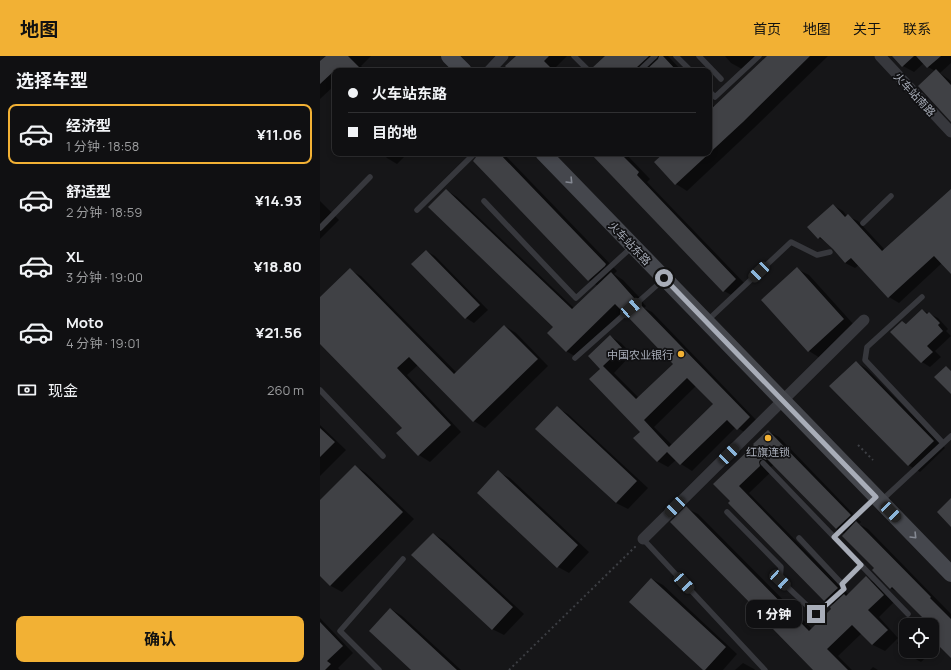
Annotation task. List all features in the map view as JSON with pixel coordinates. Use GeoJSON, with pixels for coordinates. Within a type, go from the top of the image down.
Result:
{"type":"FeatureCollection","features":[{"type":"Feature","properties":{"kind":"main road"},"geometry":{"type":"LineString","coordinates":[[449,56],[461,68]]}},
{"type":"Feature","properties":{"kind":"main road","name":"火车站东路"},"geometry":{"type":"LineString","coordinates":[[549,156],[633,246],[951,574]]}},
{"type":"Feature","properties":{"kind":"street"},"geometry":{"type":"LineString","coordinates":[[492,68],[504,56]]}},
{"type":"Feature","properties":{"kind":"street","name":"火车站南路"},"geometry":{"type":"LineString","coordinates":[[880,56],[951,132]]}},
{"type":"Feature","properties":{"kind":"street"},"geometry":{"type":"LineString","coordinates":[[643,539],[864,320]]}},
{"type":"Feature","properties":{"kind":"lane"},"geometry":{"type":"LineString","coordinates":[[574,56],[586,68]]}},
{"type":"Feature","properties":{"kind":"lane"},"geometry":{"type":"LineString","coordinates":[[641,68],[655,56]]}},
{"type":"Feature","properties":{"kind":"lane"},"geometry":{"type":"LineString","coordinates":[[676,56],[687,68]]}},
{"type":"Feature","properties":{"kind":"lane"},"geometry":{"type":"LineString","coordinates":[[699,56],[710,68]]}},
{"type":"Feature","properties":{"kind":"lane"},"geometry":{"type":"LineString","coordinates":[[712,94],[715,97],[759,56]]}},
{"type":"Feature","properties":{"kind":"lane"},"geometry":{"type":"LineString","coordinates":[[712,70],[721,79]]}},
{"type":"Feature","properties":{"kind":"lane"},"geometry":{"type":"LineString","coordinates":[[417,210],[472,156]]}},
{"type":"Feature","properties":{"kind":"lane"},"geometry":{"type":"LineString","coordinates":[[320,228],[370,177]]}},
{"type":"Feature","properties":{"kind":"lane"},"geometry":{"type":"LineString","coordinates":[[863,223],[891,196]]}},
{"type":"Feature","properties":{"kind":"lane"},"geometry":{"type":"LineString","coordinates":[[484,201],[576,298],[633,246]]}},
{"type":"Feature","properties":{"kind":"lane"},"geometry":{"type":"LineString","coordinates":[[707,322],[791,242],[817,255],[830,252]]}},
{"type":"Feature","properties":{"kind":"lane"},"geometry":{"type":"LineString","coordinates":[[574,358],[664,278]]}},
{"type":"Feature","properties":{"kind":"lane"},"geometry":{"type":"LineString","coordinates":[[922,297],[867,347],[865,360],[943,443]]}},
{"type":"Feature","properties":{"kind":"lane"},"geometry":{"type":"LineString","coordinates":[[320,390],[383,456]]}},
{"type":"Feature","properties":{"kind":"lane"},"geometry":{"type":"LineString","coordinates":[[834,537],[951,436]]}},
{"type":"Feature","properties":{"kind":"lane"},"geometry":{"type":"LineString","coordinates":[[763,463],[908,614]]}},
{"type":"Feature","properties":{"kind":"lane"},"geometry":{"type":"LineString","coordinates":[[727,512],[781,567],[780,580],[816,614],[844,589],[842,584],[799,538]]}},
{"type":"Feature","properties":{"kind":"lane"},"geometry":{"type":"LineString","coordinates":[[643,539],[765,670]]}},
{"type":"Feature","properties":{"kind":"lane"},"geometry":{"type":"LineString","coordinates":[[379,670],[340,631],[403,559]]}},
{"type":"Feature","properties":{"kind":"lane"},"geometry":{"type":"LineString","coordinates":[[842,584],[861,565]]}},
{"type":"Feature","properties":{"kind":"path"},"geometry":{"type":"LineString","coordinates":[[858,445],[873,460]]}},
{"type":"Feature","properties":{"kind":"path"},"geometry":{"type":"LineString","coordinates":[[509,670],[643,539]]}},
{"type":"Feature","properties":{"kind":"building"},"geometry":{"type":"Polygon","coordinates":[[[326,56],[348,56],[360,68],[332,68],[332,73],[320,84],[320,61],[326,56]]]}},
{"type":"Feature","properties":{"kind":"building"},"geometry":{"type":"Polygon","coordinates":[[[516,56],[549,56],[544,61],[551,68],[507,68],[505,66],[516,56]]]}},
{"type":"Feature","properties":{"kind":"building"},"geometry":{"type":"Polygon","coordinates":[[[605,56],[649,56],[636,68],[592,68],[605,56]]]}},
{"type":"Feature","properties":{"kind":"building"},"geometry":{"type":"Polygon","coordinates":[[[659,56],[663,56],[674,68],[648,68],[658,59],[659,56]]]}},
{"type":"Feature","properties":{"kind":"building"},"geometry":{"type":"Polygon","coordinates":[[[767,56],[810,56],[712,151],[712,108],[767,56]]]}},
{"type":"Feature","properties":{"kind":"building"},"geometry":{"type":"Polygon","coordinates":[[[892,56],[914,56],[902,67],[892,56]]]}},
{"type":"Feature","properties":{"kind":"building"},"geometry":{"type":"Polygon","coordinates":[[[916,56],[941,56],[927,68],[916,56]]]}},
{"type":"Feature","properties":{"kind":"building"},"geometry":{"type":"Polygon","coordinates":[[[936,69],[951,85],[951,122],[918,86],[936,69]]]}},
{"type":"Feature","properties":{"kind":"building"},"geometry":{"type":"Polygon","coordinates":[[[477,156],[502,156],[606,264],[605,266],[588,281],[473,161],[477,156]]]}},
{"type":"Feature","properties":{"kind":"building"},"geometry":{"type":"Polygon","coordinates":[[[593,156],[623,156],[639,172],[637,175],[736,279],[723,292],[593,156]]]}},
{"type":"Feature","properties":{"kind":"building"},"geometry":{"type":"Polygon","coordinates":[[[661,156],[706,156],[675,185],[654,162],[661,156]]]}},
{"type":"Feature","properties":{"kind":"building"},"geometry":{"type":"Polygon","coordinates":[[[446,189],[572,309],[611,272],[635,299],[622,311],[615,304],[566,352],[547,333],[553,327],[428,207],[446,189]]]}},
{"type":"Feature","properties":{"kind":"building"},"geometry":{"type":"Polygon","coordinates":[[[951,189],[951,274],[934,256],[888,298],[851,258],[845,263],[833,249],[820,237],[818,239],[807,227],[833,204],[845,217],[848,214],[882,251],[951,189]]]}},
{"type":"Feature","properties":{"kind":"building"},"geometry":{"type":"Polygon","coordinates":[[[426,250],[480,305],[465,319],[411,264],[426,250]]]}},
{"type":"Feature","properties":{"kind":"building"},"geometry":{"type":"Polygon","coordinates":[[[797,267],[844,319],[808,352],[761,300],[797,267]]]}},
{"type":"Feature","properties":{"kind":"building"},"geometry":{"type":"Polygon","coordinates":[[[350,268],[454,374],[504,325],[538,359],[473,422],[409,357],[397,368],[451,425],[418,456],[396,433],[402,428],[320,344],[320,297],[350,268]]]}},
{"type":"Feature","properties":{"kind":"building"},"geometry":{"type":"Polygon","coordinates":[[[641,305],[750,417],[737,430],[727,420],[680,465],[667,452],[657,462],[633,438],[640,432],[589,379],[600,369],[588,356],[610,335],[622,348],[603,366],[636,399],[673,364],[628,317],[641,305]],[[687,378],[644,420],[669,447],[713,404],[687,378]]]}},
{"type":"Feature","properties":{"kind":"building"},"geometry":{"type":"Polygon","coordinates":[[[922,309],[927,314],[929,312],[940,323],[938,325],[943,331],[927,346],[933,352],[921,363],[890,332],[902,321],[906,324],[922,309]]]}},
{"type":"Feature","properties":{"kind":"building"},"geometry":{"type":"Polygon","coordinates":[[[856,361],[934,441],[908,466],[829,386],[856,361]]]}},
{"type":"Feature","properties":{"kind":"building"},"geometry":{"type":"Polygon","coordinates":[[[946,366],[951,371],[951,394],[934,377],[946,366]]]}},
{"type":"Feature","properties":{"kind":"building"},"geometry":{"type":"Polygon","coordinates":[[[557,406],[637,481],[616,503],[535,429],[557,406]]]}},
{"type":"Feature","properties":{"kind":"building"},"geometry":{"type":"Polygon","coordinates":[[[320,428],[335,442],[320,457],[320,428]]]}},
{"type":"Feature","properties":{"kind":"building"},"geometry":{"type":"Polygon","coordinates":[[[768,430],[851,515],[836,529],[767,459],[760,460],[760,466],[739,486],[838,588],[824,601],[728,503],[730,501],[713,484],[768,430]]]}},
{"type":"Feature","properties":{"kind":"building"},"geometry":{"type":"Polygon","coordinates":[[[355,465],[403,512],[330,586],[320,576],[320,500],[355,465]]]}},
{"type":"Feature","properties":{"kind":"building"},"geometry":{"type":"Polygon","coordinates":[[[498,470],[578,545],[557,568],[477,493],[498,470]]]}},
{"type":"Feature","properties":{"kind":"building"},"geometry":{"type":"Polygon","coordinates":[[[951,498],[951,527],[937,512],[951,498]]]}},
{"type":"Feature","properties":{"kind":"building"},"geometry":{"type":"Polygon","coordinates":[[[686,506],[809,631],[831,609],[830,607],[844,594],[846,596],[866,576],[884,595],[868,610],[888,630],[872,645],[852,625],[827,649],[848,670],[813,670],[773,629],[774,627],[670,522],[686,506]]]}},
{"type":"Feature","properties":{"kind":"building"},"geometry":{"type":"Polygon","coordinates":[[[856,521],[951,619],[951,658],[939,646],[939,618],[921,618],[922,617],[892,587],[890,589],[872,570],[874,568],[842,536],[856,521]]]}},
{"type":"Feature","properties":{"kind":"building"},"geometry":{"type":"Polygon","coordinates":[[[433,533],[513,607],[492,630],[411,555],[433,533]]]}},
{"type":"Feature","properties":{"kind":"building"},"geometry":{"type":"Polygon","coordinates":[[[651,578],[726,647],[705,670],[703,670],[629,602],[651,578]]]}},
{"type":"Feature","properties":{"kind":"building"},"geometry":{"type":"Polygon","coordinates":[[[390,608],[457,670],[411,670],[369,631],[390,608]]]}},
{"type":"Feature","properties":{"kind":"building"},"geometry":{"type":"Polygon","coordinates":[[[320,622],[343,646],[327,661],[331,664],[325,670],[320,670],[320,622]]]}},
{"type":"Feature","properties":{"kind":"place","name":"中国农业银行"},"geometry":{"type":"Point","coordinates":[681,354]}},
{"type":"Feature","properties":{"kind":"place","name":"红旗连锁"},"geometry":{"type":"Point","coordinates":[768,438]}},
{"type":"Feature","properties":{"kind":"route"},"geometry":{"type":"LineString","coordinates":[[664,278],[876,497],[834,537],[861,565],[842,584],[844,589],[816,614]]}}]}
